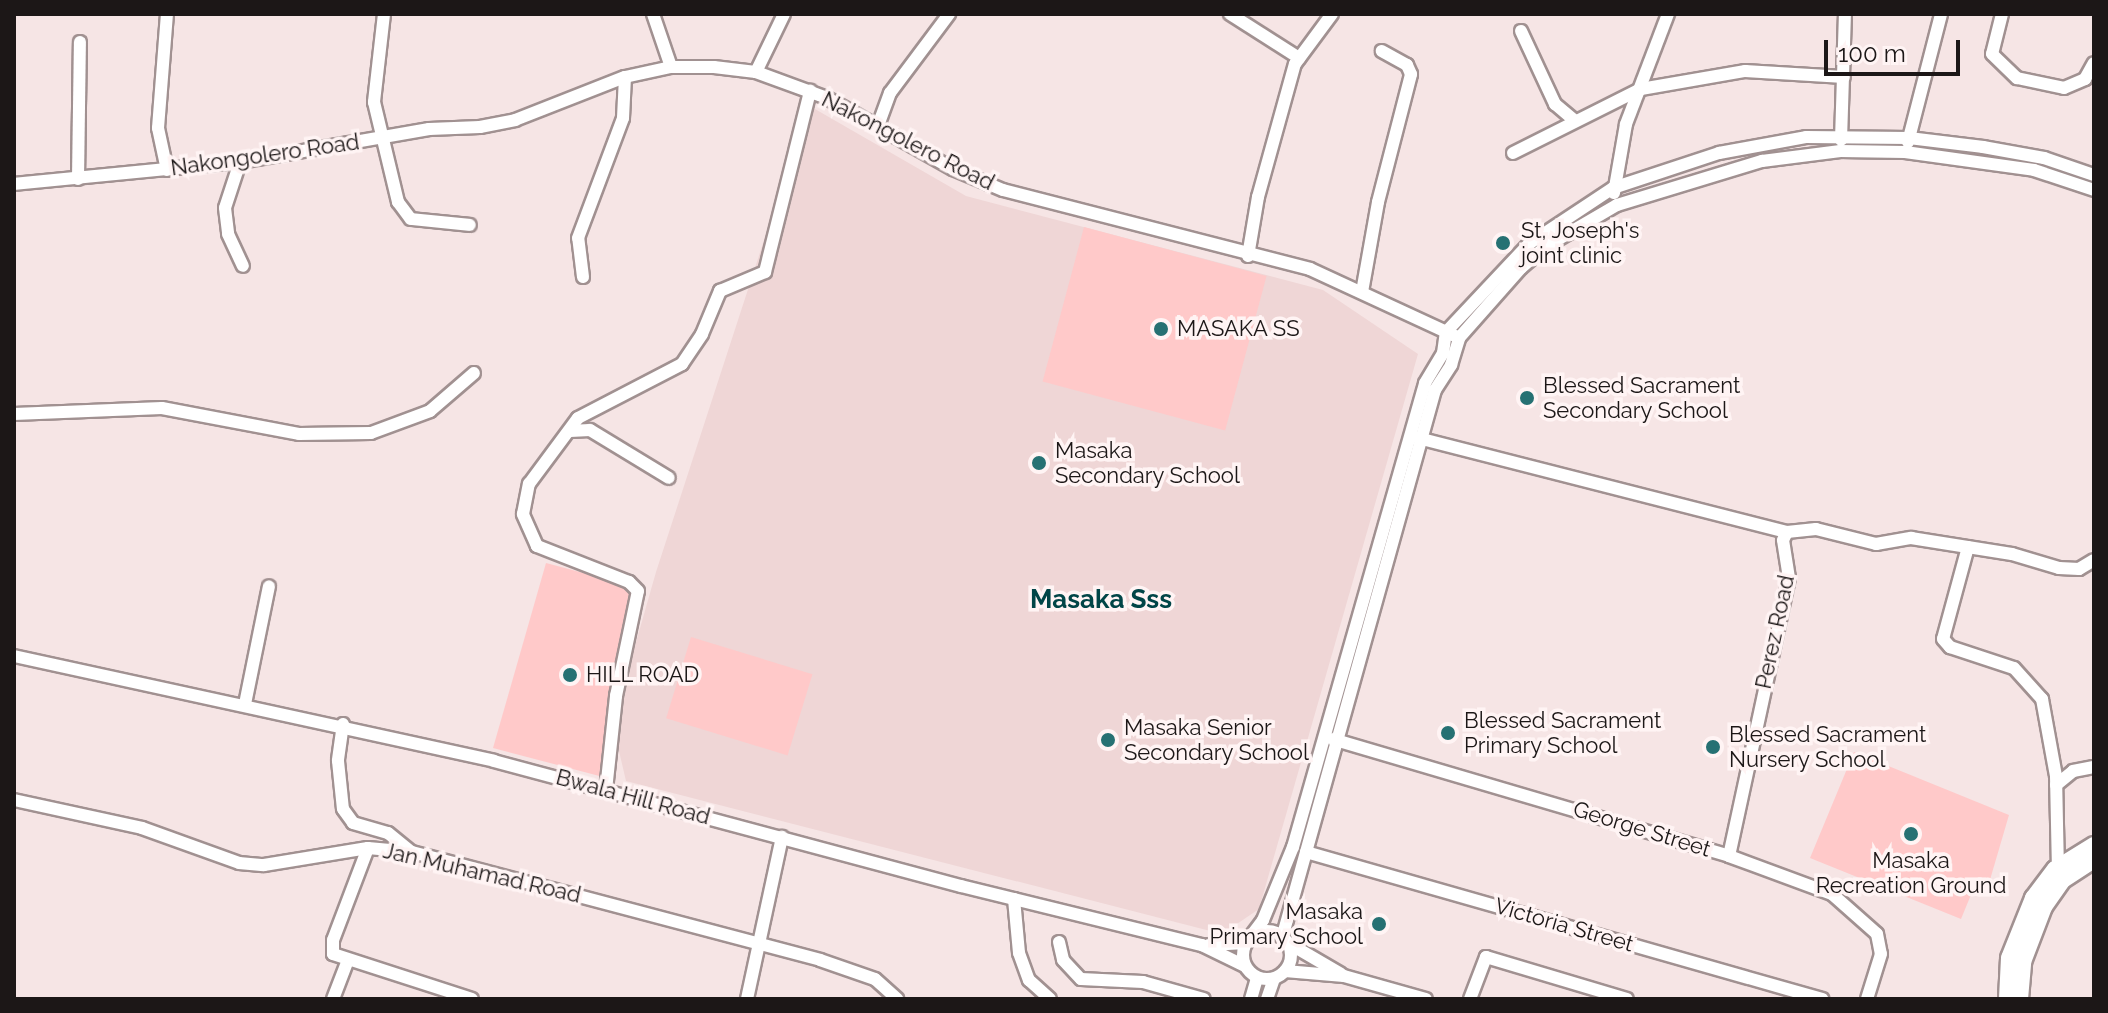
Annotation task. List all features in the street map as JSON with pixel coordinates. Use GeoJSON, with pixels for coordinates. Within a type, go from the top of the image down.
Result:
{"type":"FeatureCollection","features":[{"type":"Feature","properties":{"kind":"main road"},"geometry":{"type":"LineString","coordinates":[[2007,999],[2033,898],[2094,845]]}},
{"type":"Feature","properties":{"kind":"main road"},"geometry":{"type":"LineString","coordinates":[[2059,875],[2094,860]]}},
{"type":"Feature","properties":{"kind":"main road"},"geometry":{"type":"LineString","coordinates":[[2016,960],[2020,999]]}},
{"type":"Feature","properties":{"kind":"street"},"geometry":{"type":"LineString","coordinates":[[167,14],[158,128],[167,170]]}},
{"type":"Feature","properties":{"kind":"street"},"geometry":{"type":"LineString","coordinates":[[384,14],[374,98],[403,212],[411,219],[470,225]]}},
{"type":"Feature","properties":{"kind":"street"},"geometry":{"type":"LineString","coordinates":[[653,14],[671,67]]}},
{"type":"Feature","properties":{"kind":"street"},"geometry":{"type":"LineString","coordinates":[[756,72],[784,14]]}},
{"type":"Feature","properties":{"kind":"street"},"geometry":{"type":"LineString","coordinates":[[879,123],[890,93],[949,14]]}},
{"type":"Feature","properties":{"kind":"street"},"geometry":{"type":"LineString","coordinates":[[1230,14],[1299,58]]}},
{"type":"Feature","properties":{"kind":"street"},"geometry":{"type":"LineString","coordinates":[[1248,256],[1273,137],[1299,58],[1332,14]]}},
{"type":"Feature","properties":{"kind":"street"},"geometry":{"type":"LineString","coordinates":[[1617,205],[1613,188],[1626,124],[1668,14]]}},
{"type":"Feature","properties":{"kind":"street"},"geometry":{"type":"LineString","coordinates":[[1840,151],[1845,14]]}},
{"type":"Feature","properties":{"kind":"street"},"geometry":{"type":"LineString","coordinates":[[1905,152],[1941,14]]}},
{"type":"Feature","properties":{"kind":"street"},"geometry":{"type":"LineString","coordinates":[[2002,14],[1992,54],[2017,78],[2064,88],[2085,79],[2094,63]]}},
{"type":"Feature","properties":{"kind":"street"},"geometry":{"type":"LineString","coordinates":[[1521,31],[1555,104],[1573,119]]}},
{"type":"Feature","properties":{"kind":"street"},"geometry":{"type":"LineString","coordinates":[[78,179],[80,42]]}},
{"type":"Feature","properties":{"kind":"street"},"geometry":{"type":"LineString","coordinates":[[1362,292],[1378,202],[1411,74],[1407,65],[1382,51]]}},
{"type":"Feature","properties":{"kind":"street","name":"Nakongolero Road"},"geometry":{"type":"LineString","coordinates":[[14,184],[240,162],[515,120],[625,77],[671,67],[756,72],[810,91],[879,123],[953,169],[1003,190],[1248,256],[1310,269],[1459,338]]}},
{"type":"Feature","properties":{"kind":"street"},"geometry":{"type":"LineString","coordinates":[[1513,153],[1573,119],[1641,89],[1758,70],[1844,77]]}},
{"type":"Feature","properties":{"kind":"street"},"geometry":{"type":"LineString","coordinates":[[583,277],[579,232],[623,118],[625,77]]}},
{"type":"Feature","properties":{"kind":"street"},"geometry":{"type":"LineString","coordinates":[[606,790],[616,696],[639,596],[629,582],[542,551],[527,530],[523,514],[529,484],[578,418],[679,366],[702,334],[720,291],[765,272],[810,91]]}},
{"type":"Feature","properties":{"kind":"street"},"geometry":{"type":"LineString","coordinates":[[1267,999],[1291,959],[1285,940],[1391,487],[1446,332],[1530,243],[1613,188],[1719,153],[1842,135],[1909,138],[2044,158],[2094,175]]}},
{"type":"Feature","properties":{"kind":"street"},"geometry":{"type":"LineString","coordinates":[[1257,978],[1245,966],[1248,939],[1263,920],[1332,739],[1418,438],[1459,338],[1545,247],[1617,205],[1762,161],[1840,151],[1905,152],[2034,170],[2094,190]]}},
{"type":"Feature","properties":{"kind":"street"},"geometry":{"type":"LineString","coordinates":[[240,162],[225,208],[228,234],[243,266]]}},
{"type":"Feature","properties":{"kind":"street"},"geometry":{"type":"LineString","coordinates":[[14,414],[162,408],[299,434],[371,433],[430,411],[474,373]]}},
{"type":"Feature","properties":{"kind":"street"},"geometry":{"type":"LineString","coordinates":[[567,432],[580,426],[590,430],[669,478]]}},
{"type":"Feature","properties":{"kind":"street"},"geometry":{"type":"LineString","coordinates":[[1418,438],[1787,532],[1803,528],[1876,544],[1911,538],[1968,547],[2059,568],[2079,569],[2094,560]]}},
{"type":"Feature","properties":{"kind":"street","name":"Perez Road"},"geometry":{"type":"LineString","coordinates":[[1729,856],[1789,578],[1783,540],[1787,532]]}},
{"type":"Feature","properties":{"kind":"street"},"geometry":{"type":"LineString","coordinates":[[1968,547],[1943,639],[1950,647],[2014,668],[2035,687],[2042,699],[2056,785],[2059,875]]}},
{"type":"Feature","properties":{"kind":"street"},"geometry":{"type":"LineString","coordinates":[[245,704],[269,586]]}},
{"type":"Feature","properties":{"kind":"street","name":"Bwala Hill Road"},"geometry":{"type":"LineString","coordinates":[[14,656],[343,724],[606,790],[1014,899],[1202,945],[1245,966]]}},
{"type":"Feature","properties":{"kind":"street"},"geometry":{"type":"LineString","coordinates":[[343,724],[338,776],[343,809],[353,823],[388,833],[412,852]]}},
{"type":"Feature","properties":{"kind":"street","name":"George Street"},"geometry":{"type":"LineString","coordinates":[[1332,739],[1729,856],[1832,894],[1865,919],[1881,946],[1867,999]]}},
{"type":"Feature","properties":{"kind":"street"},"geometry":{"type":"LineString","coordinates":[[2056,785],[2073,771],[2094,767]]}},
{"type":"Feature","properties":{"kind":"street","name":"Jan Muhamad Road"},"geometry":{"type":"LineString","coordinates":[[14,800],[142,828],[239,863],[264,865],[368,848],[412,852],[763,945],[875,979],[897,999]]}},
{"type":"Feature","properties":{"kind":"street"},"geometry":{"type":"LineString","coordinates":[[747,999],[763,945],[782,837]]}},
{"type":"Feature","properties":{"kind":"street"},"geometry":{"type":"LineString","coordinates":[[368,848],[332,943],[333,954],[347,962],[472,999]]}},
{"type":"Feature","properties":{"kind":"street","name":"Victoria Street"},"geometry":{"type":"LineString","coordinates":[[1306,852],[1822,999]]}},
{"type":"Feature","properties":{"kind":"street"},"geometry":{"type":"LineString","coordinates":[[1014,899],[1019,953],[1029,980],[1050,999]]}},
{"type":"Feature","properties":{"kind":"street"},"geometry":{"type":"LineString","coordinates":[[1202,945],[1248,939],[1268,931],[1344,976]]}},
{"type":"Feature","properties":{"kind":"street"},"geometry":{"type":"LineString","coordinates":[[1059,942],[1063,960],[1081,979],[1143,982],[1204,999]]}},
{"type":"Feature","properties":{"kind":"street"},"geometry":{"type":"LineString","coordinates":[[1470,999],[1486,957],[1627,999]]}},
{"type":"Feature","properties":{"kind":"street"},"geometry":{"type":"LineString","coordinates":[[333,999],[347,962]]}},
{"type":"Feature","properties":{"kind":"street"},"geometry":{"type":"LineString","coordinates":[[1257,978],[1280,975],[1344,976],[1426,999]]}},
{"type":"Feature","properties":{"kind":"street"},"geometry":{"type":"LineString","coordinates":[[1251,999],[1257,978]]}},
{"type":"Feature","properties":{"kind":"shaded area","name":"Masaka Secondary School"},"geometry":{"type":"Polygon","coordinates":[[[808,105],[966,196],[1323,290],[1418,354],[1259,909],[1222,934],[626,781],[616,738],[619,702],[656,572],[808,105]]]}},
{"type":"Feature","properties":{"kind":"shaded area","name":"MASAKA SS"},"geometry":{"type":"Polygon","coordinates":[[[1084,227],[1267,276],[1225,430],[1043,382],[1084,227]]]}},
{"type":"Feature","properties":{"kind":"shaded area","name":"HILL ROAD"},"geometry":{"type":"Polygon","coordinates":[[[546,563],[636,587],[607,778],[493,748],[546,563]]]}},
{"type":"Feature","properties":{"kind":"shaded area"},"geometry":{"type":"Polygon","coordinates":[[[691,637],[812,674],[788,755],[666,718],[691,637]]]}},
{"type":"Feature","properties":{"kind":"shaded area","name":"Masaka Recreation Ground"},"geometry":{"type":"Polygon","coordinates":[[[1854,752],[2009,815],[1987,890],[1975,885],[1961,919],[1810,858],[1854,752]]]}},
{"type":"Feature","properties":{"kind":"place","name":"St, Joseph's joint clinic"},"geometry":{"type":"Point","coordinates":[1503,243]}},
{"type":"Feature","properties":{"kind":"place","name":"MASAKA SS"},"geometry":{"type":"Point","coordinates":[1161,329]}},
{"type":"Feature","properties":{"kind":"place","name":"Blessed Sacrament Secondary School"},"geometry":{"type":"Point","coordinates":[1527,398]}},
{"type":"Feature","properties":{"kind":"place","name":"Masaka Secondary School"},"geometry":{"type":"Point","coordinates":[1039,463]}},
{"type":"Feature","properties":{"kind":"place","name":"HILL ROAD"},"geometry":{"type":"Point","coordinates":[570,675]}},
{"type":"Feature","properties":{"kind":"place","name":"Blessed Sacrament Primary School"},"geometry":{"type":"Point","coordinates":[1448,733]}},
{"type":"Feature","properties":{"kind":"place","name":"Masaka Senior Secondary School"},"geometry":{"type":"Point","coordinates":[1108,740]}},
{"type":"Feature","properties":{"kind":"place","name":"Blessed Sacrament Nursery School"},"geometry":{"type":"Point","coordinates":[1713,747]}},
{"type":"Feature","properties":{"kind":"place","name":"Masaka Recreation Ground"},"geometry":{"type":"Point","coordinates":[1911,834]}},
{"type":"Feature","properties":{"kind":"place","name":"Masaka Primary School"},"geometry":{"type":"Point","coordinates":[1379,924]}},
{"type":"Feature","properties":{"kind":"district","name":"Masaka Sss"},"geometry":{"type":"Point","coordinates":[1101,600]}}]}
